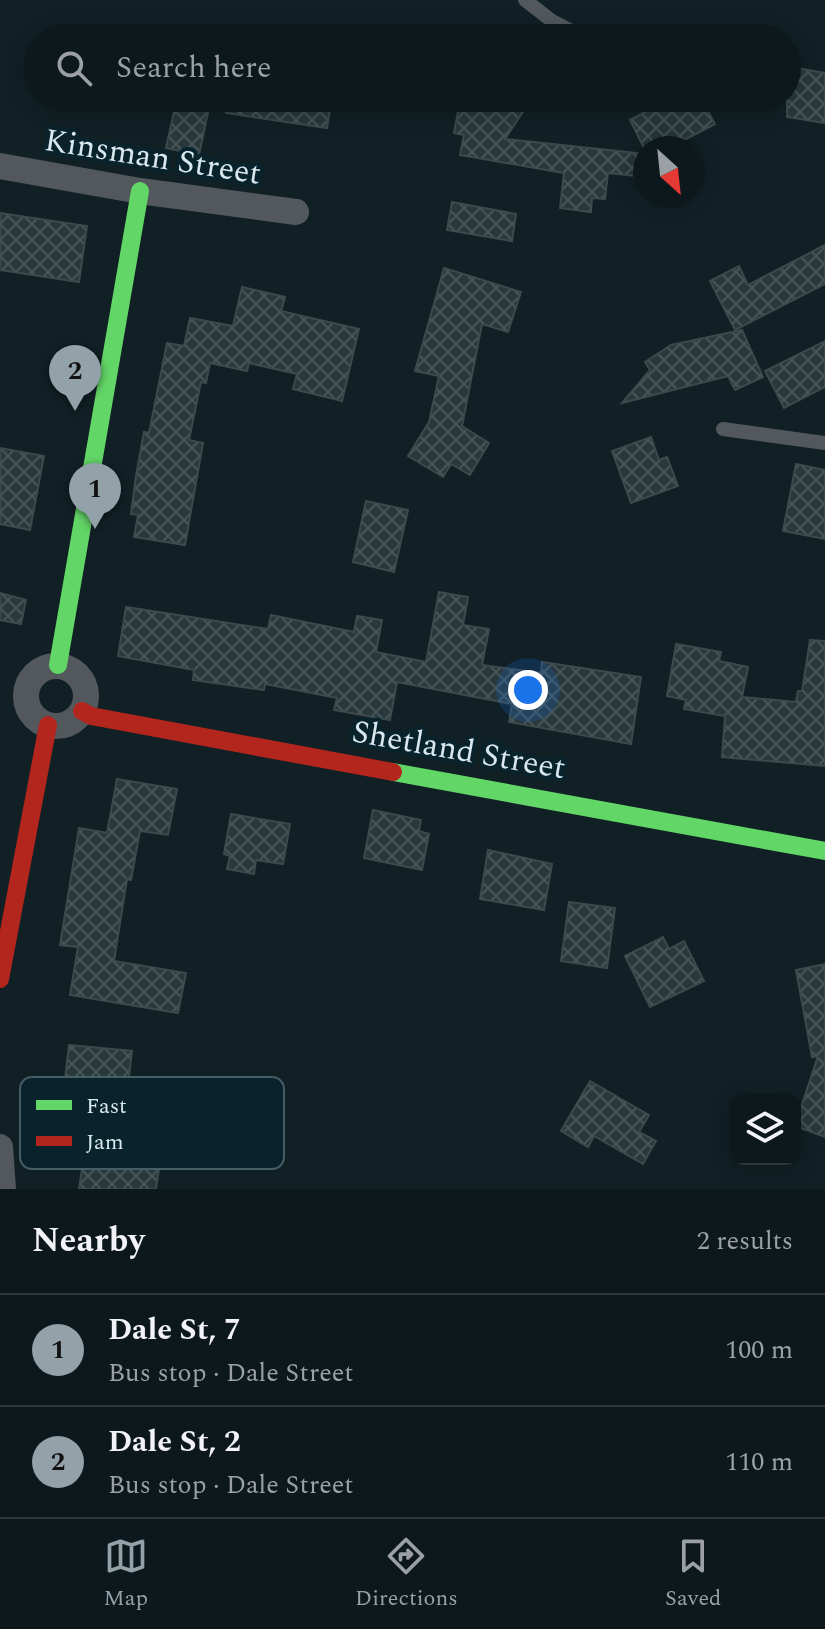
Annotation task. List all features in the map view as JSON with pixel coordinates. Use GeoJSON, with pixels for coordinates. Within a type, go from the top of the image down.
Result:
{"type":"FeatureCollection","features":[{"type":"Feature","properties":{"kind":"street","name":"Kinsman Street"},"geometry":{"type":"LineString","coordinates":[[0,166],[140,191],[296,212]]}},
{"type":"Feature","properties":{"kind":"street"},"geometry":{"type":"LineString","coordinates":[[58,665],[140,191]]}},
{"type":"Feature","properties":{"kind":"street"},"geometry":{"type":"LineString","coordinates":[[58,665],[68,667],[83,681],[86,701],[82,711],[67,724],[48,725],[13,700],[33,675],[48,666],[58,665]]}},
{"type":"Feature","properties":{"kind":"street","name":"Shetland Street"},"geometry":{"type":"LineString","coordinates":[[82,711],[91,716],[825,851]]}},
{"type":"Feature","properties":{"kind":"street"},"geometry":{"type":"LineString","coordinates":[[0,979],[48,725]]}},
{"type":"Feature","properties":{"kind":"street"},"geometry":{"type":"LineString","coordinates":[[0,1147],[3,1189]]}},
{"type":"Feature","properties":{"kind":"lane"},"geometry":{"type":"LineString","coordinates":[[525,0],[558,24]]}},
{"type":"Feature","properties":{"kind":"lane"},"geometry":{"type":"LineString","coordinates":[[723,429],[825,443]]}},
{"type":"Feature","properties":{"kind":"building"},"geometry":{"type":"Polygon","coordinates":[[[801,69],[825,73],[825,123],[787,117],[787,112],[801,112],[801,69]]]}},
{"type":"Feature","properties":{"kind":"building"},"geometry":{"type":"Polygon","coordinates":[[[174,112],[208,112],[199,155],[166,148],[174,112]]]}},
{"type":"Feature","properties":{"kind":"building"},"geometry":{"type":"Polygon","coordinates":[[[226,112],[330,112],[327,128],[226,112]]]}},
{"type":"Feature","properties":{"kind":"building"},"geometry":{"type":"Polygon","coordinates":[[[458,112],[523,112],[505,139],[633,153],[633,176],[608,173],[605,199],[592,198],[591,212],[560,208],[564,173],[460,155],[464,135],[454,133],[458,112]]]}},
{"type":"Feature","properties":{"kind":"building"},"geometry":{"type":"Polygon","coordinates":[[[645,112],[709,112],[715,124],[692,136],[638,136],[630,120],[645,112]]]}},
{"type":"Feature","properties":{"kind":"building"},"geometry":{"type":"Polygon","coordinates":[[[452,202],[516,214],[512,241],[447,230],[452,202]]]}},
{"type":"Feature","properties":{"kind":"building"},"geometry":{"type":"Polygon","coordinates":[[[0,213],[87,226],[79,282],[0,270],[0,213]]]}},
{"type":"Feature","properties":{"kind":"building"},"geometry":{"type":"Polygon","coordinates":[[[825,245],[825,284],[735,330],[710,281],[739,266],[748,285],[825,245]]]}},
{"type":"Feature","properties":{"kind":"building"},"geometry":{"type":"Polygon","coordinates":[[[444,268],[521,292],[508,332],[482,324],[462,426],[489,443],[470,475],[451,464],[443,477],[408,456],[429,422],[439,376],[415,371],[444,268]]]}},
{"type":"Feature","properties":{"kind":"building"},"geometry":{"type":"Polygon","coordinates":[[[242,287],[285,297],[281,311],[359,329],[342,401],[293,389],[297,374],[249,363],[247,371],[210,363],[206,383],[201,382],[189,440],[203,443],[185,545],[134,537],[138,515],[131,514],[136,476],[144,432],[149,433],[167,343],[184,346],[190,318],[233,326],[242,287]]]}},
{"type":"Feature","properties":{"kind":"building"},"geometry":{"type":"Polygon","coordinates":[[[742,330],[763,377],[735,390],[728,376],[622,403],[650,370],[645,362],[671,345],[742,330]]]}},
{"type":"Feature","properties":{"kind":"building"},"geometry":{"type":"Polygon","coordinates":[[[825,341],[825,387],[784,408],[765,371],[825,341]]]}},
{"type":"Feature","properties":{"kind":"building"},"geometry":{"type":"Polygon","coordinates":[[[651,437],[659,460],[667,457],[678,486],[631,503],[612,451],[651,437]]]}},
{"type":"Feature","properties":{"kind":"building"},"geometry":{"type":"Polygon","coordinates":[[[0,448],[44,456],[30,530],[0,524],[0,448]]]}},
{"type":"Feature","properties":{"kind":"building"},"geometry":{"type":"Polygon","coordinates":[[[796,464],[825,470],[825,539],[783,531],[796,464]]]}},
{"type":"Feature","properties":{"kind":"building"},"geometry":{"type":"Polygon","coordinates":[[[366,501],[408,510],[394,572],[353,562],[366,501]]]}},
{"type":"Feature","properties":{"kind":"building"},"geometry":{"type":"Polygon","coordinates":[[[439,592],[468,597],[463,625],[489,629],[482,665],[541,673],[542,662],[641,677],[631,744],[509,722],[512,704],[397,682],[390,720],[334,710],[337,698],[265,684],[264,690],[193,680],[194,670],[118,656],[126,607],[268,629],[271,615],[354,632],[357,616],[382,620],[376,652],[426,662],[439,592]]]}},
{"type":"Feature","properties":{"kind":"building"},"geometry":{"type":"Polygon","coordinates":[[[0,593],[26,600],[21,624],[0,620],[0,593]]]}},
{"type":"Feature","properties":{"kind":"building"},"geometry":{"type":"Polygon","coordinates":[[[810,640],[825,641],[825,766],[722,757],[725,716],[684,709],[686,700],[667,696],[676,644],[721,652],[719,661],[748,667],[742,697],[796,702],[798,691],[802,691],[810,640]]]}},
{"type":"Feature","properties":{"kind":"building"},"geometry":{"type":"Polygon","coordinates":[[[117,779],[177,789],[168,835],[140,831],[131,880],[127,879],[114,961],[186,973],[178,1013],[70,995],[78,947],[60,945],[79,828],[107,833],[117,779]]]}},
{"type":"Feature","properties":{"kind":"building"},"geometry":{"type":"Polygon","coordinates":[[[373,810],[421,820],[419,831],[429,834],[422,870],[364,858],[373,810]]]}},
{"type":"Feature","properties":{"kind":"building"},"geometry":{"type":"Polygon","coordinates":[[[231,814],[290,824],[283,864],[256,860],[254,874],[227,869],[230,856],[224,854],[231,814]]]}},
{"type":"Feature","properties":{"kind":"building"},"geometry":{"type":"Polygon","coordinates":[[[488,850],[552,864],[544,910],[480,899],[488,850]]]}},
{"type":"Feature","properties":{"kind":"building"},"geometry":{"type":"Polygon","coordinates":[[[569,902],[615,908],[607,968],[561,961],[569,902]]]}},
{"type":"Feature","properties":{"kind":"building"},"geometry":{"type":"Polygon","coordinates":[[[663,937],[669,949],[684,941],[704,981],[650,1007],[625,956],[663,937]]]}},
{"type":"Feature","properties":{"kind":"building"},"geometry":{"type":"Polygon","coordinates":[[[825,964],[825,1137],[801,1128],[801,1108],[818,1056],[812,1057],[796,970],[825,964]]]}},
{"type":"Feature","properties":{"kind":"building"},"geometry":{"type":"Polygon","coordinates":[[[69,1045],[132,1051],[129,1077],[65,1077],[69,1045]]]}},
{"type":"Feature","properties":{"kind":"building"},"geometry":{"type":"Polygon","coordinates":[[[590,1081],[649,1115],[639,1132],[656,1141],[643,1164],[594,1136],[588,1147],[561,1131],[590,1081]]]}},
{"type":"Feature","properties":{"kind":"building"},"geometry":{"type":"Polygon","coordinates":[[[82,1169],[159,1169],[156,1189],[79,1189],[82,1169]]]}},
{"type":"Feature","properties":{"kind":"traffic: fast"},"geometry":{"type":"LineString","coordinates":[[58,665],[140,191]]}},
{"type":"Feature","properties":{"kind":"traffic: fast"},"geometry":{"type":"LineString","coordinates":[[393,772],[825,851]]}},
{"type":"Feature","properties":{"kind":"traffic: jam"},"geometry":{"type":"LineString","coordinates":[[82,711],[91,716],[393,772]]}},
{"type":"Feature","properties":{"kind":"traffic: jam"},"geometry":{"type":"LineString","coordinates":[[0,979],[48,725]]}},
{"type":"Feature","properties":{"kind":"place","name":"Dale St, 2"},"geometry":{"type":"Point","coordinates":[75,411]}},
{"type":"Feature","properties":{"kind":"place","name":"Dale St, 7"},"geometry":{"type":"Point","coordinates":[95,529]}}]}
